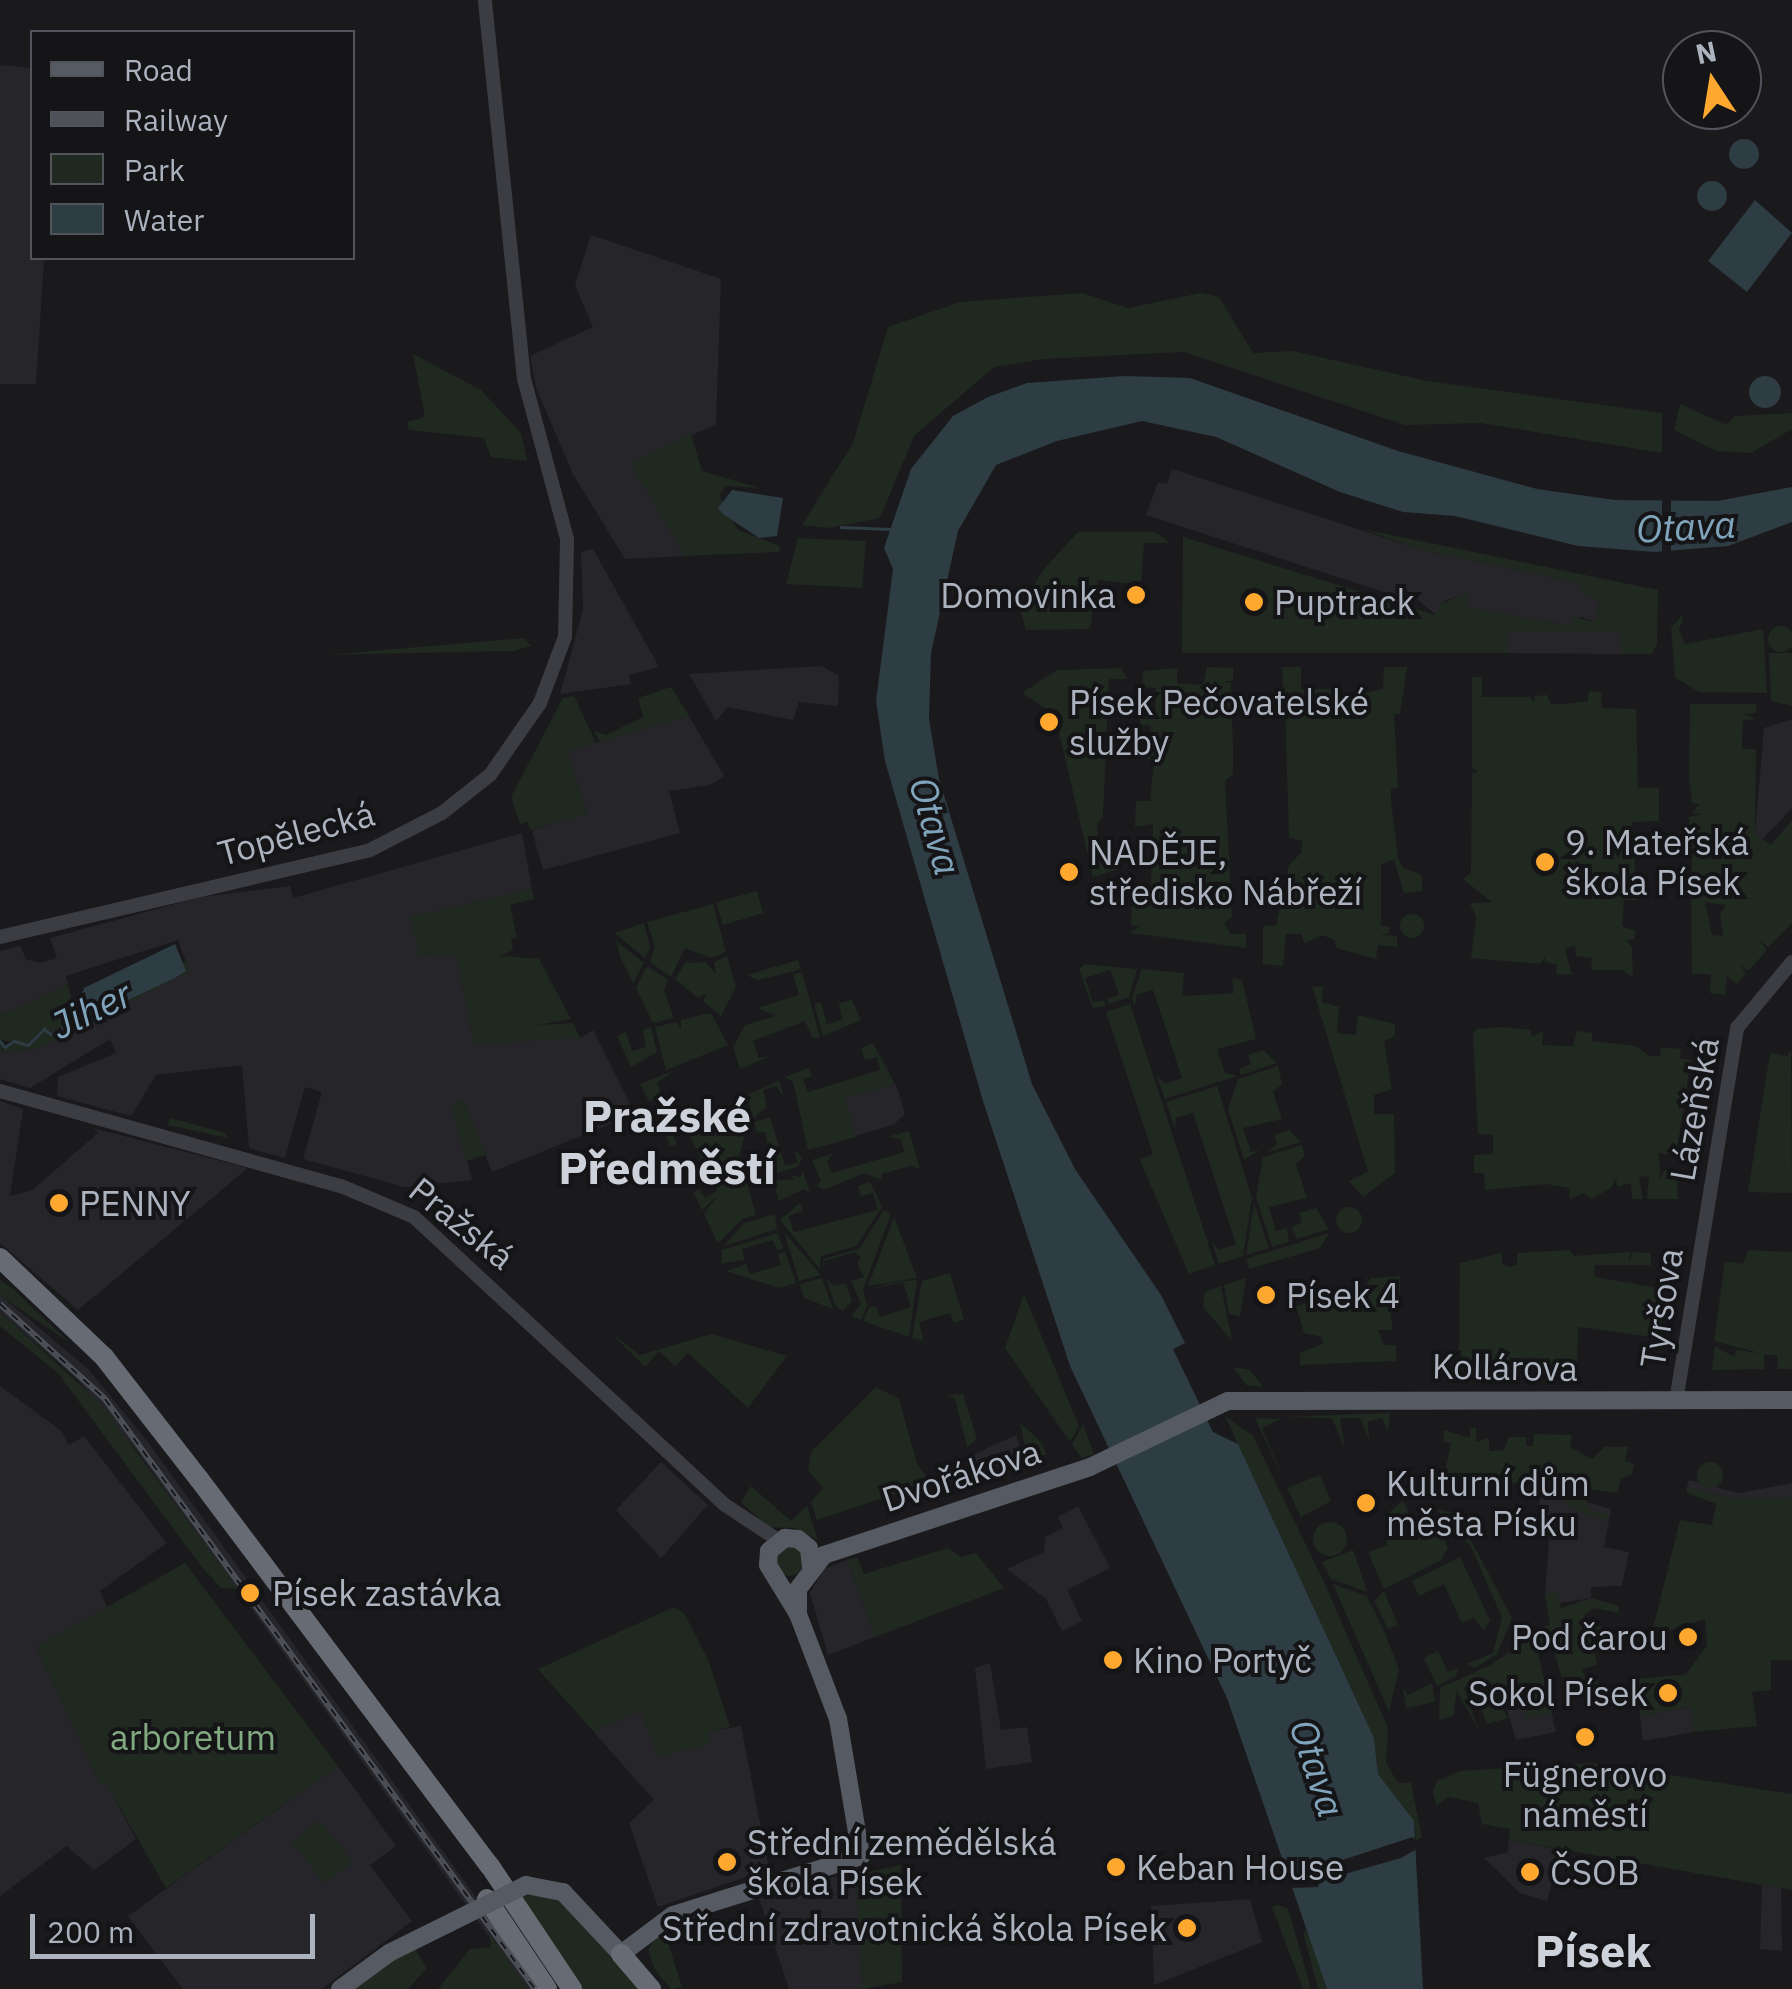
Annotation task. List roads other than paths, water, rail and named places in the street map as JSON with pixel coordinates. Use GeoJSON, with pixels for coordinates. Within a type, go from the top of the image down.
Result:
{"type":"FeatureCollection","features":[{"type":"Feature","properties":{"kind":"highway"},"geometry":{"type":"LineString","coordinates":[[0,1258],[68,1318],[200,1479],[502,1882],[572,1989]]}},
{"type":"Feature","properties":{"kind":"highway"},"geometry":{"type":"LineString","coordinates":[[0,1272],[100,1367],[511,1908],[551,1986]]}},
{"type":"Feature","properties":{"kind":"highway"},"geometry":{"type":"LineString","coordinates":[[488,1899],[551,1986]]}},
{"type":"Feature","properties":{"kind":"highway"},"geometry":{"type":"LineString","coordinates":[[621,1954],[651,1989]]}},
{"type":"Feature","properties":{"kind":"main road","name":"Kollárova"},"geometry":{"type":"LineString","coordinates":[[1109,1460],[1219,1406],[1246,1399],[1792,1400]]}},
{"type":"Feature","properties":{"kind":"main road","name":"Dvořákova"},"geometry":{"type":"LineString","coordinates":[[807,1573],[832,1551],[1109,1460]]}},
{"type":"Feature","properties":{"kind":"main road"},"geometry":{"type":"LineString","coordinates":[[340,1989],[389,1953],[488,1899],[526,1885],[564,1892],[621,1954],[666,1918],[853,1860],[863,1852],[838,1720],[798,1614],[767,1558],[778,1540],[792,1537],[809,1548],[798,1614]]}},
{"type":"Feature","properties":{"kind":"main road","name":"Dvořákova"},"geometry":{"type":"LineString","coordinates":[[809,1548],[832,1551]]}},
{"type":"Feature","properties":{"kind":"main road"},"geometry":{"type":"LineString","coordinates":[[776,1578],[807,1573]]}},
{"type":"Feature","properties":{"kind":"street","name":"Topělecká"},"geometry":{"type":"LineString","coordinates":[[0,937],[370,850],[442,813],[490,775],[540,702],[565,637],[567,539],[524,379],[485,0]]}},
{"type":"Feature","properties":{"kind":"street","name":"Lázeňská"},"geometry":{"type":"LineString","coordinates":[[1704,1225],[1737,1028],[1792,962]]}},
{"type":"Feature","properties":{"kind":"street","name":"Pražská"},"geometry":{"type":"LineString","coordinates":[[0,1090],[342,1186],[414,1217],[749,1526],[778,1540]]}},
{"type":"Feature","properties":{"kind":"street","name":"Tyršova"},"geometry":{"type":"LineString","coordinates":[[1676,1401],[1704,1225]]}},
{"type":"Feature","properties":{"kind":"street","name":"Pražská"},"geometry":{"type":"LineString","coordinates":[[749,1526],[767,1558]]}},
{"type":"Feature","properties":{"kind":"water"},"geometry":{"type":"Polygon","coordinates":[[[1744,139],[1755,143],[1759,154],[1755,165],[1744,169],[1733,165],[1729,154],[1733,143],[1744,139]]]}},
{"type":"Feature","properties":{"kind":"water"},"geometry":{"type":"Polygon","coordinates":[[[1712,181],[1723,185],[1727,196],[1723,207],[1712,211],[1701,207],[1697,196],[1701,185],[1712,181]]]}},
{"type":"Feature","properties":{"kind":"water"},"geometry":{"type":"Polygon","coordinates":[[[1755,200],[1792,233],[1747,292],[1708,261],[1755,200]]]}},
{"type":"Feature","properties":{"kind":"water","name":"Otava"},"geometry":{"type":"Polygon","coordinates":[[[1125,376],[1190,378],[1398,451],[1537,489],[1615,500],[1717,501],[1792,487],[1792,522],[1728,546],[1654,552],[1578,546],[1455,516],[1403,512],[1340,492],[1216,437],[1142,421],[1057,441],[996,465],[958,531],[931,653],[929,719],[939,779],[1032,1084],[1075,1169],[1161,1295],[1185,1343],[1173,1349],[1213,1432],[1238,1444],[1374,1738],[1378,1774],[1414,1821],[1423,1989],[1327,1989],[1227,1698],[1070,1366],[983,1101],[885,761],[876,701],[893,569],[884,548],[911,469],[953,416],[988,397],[1027,383],[1125,376]]]}},
{"type":"Feature","properties":{"kind":"water"},"geometry":{"type":"Polygon","coordinates":[[[1765,376],[1776,381],[1781,392],[1776,403],[1765,408],[1754,403],[1749,392],[1754,381],[1765,376]]]}},
{"type":"Feature","properties":{"kind":"water"},"geometry":{"type":"Polygon","coordinates":[[[732,490],[783,498],[777,536],[759,538],[723,514],[718,508],[732,490]]]}},
{"type":"Feature","properties":{"kind":"water"},"geometry":{"type":"Polygon","coordinates":[[[175,944],[186,971],[175,978],[115,1006],[77,1006],[84,988],[175,944]]]}},
{"type":"Feature","properties":{"kind":"waterway"},"geometry":{"type":"LineString","coordinates":[[841,527],[890,529]]}},
{"type":"Feature","properties":{"kind":"waterway","name":"Jiher"},"geometry":{"type":"LineString","coordinates":[[0,1041],[5,1047],[14,1041],[28,1045],[44,1029],[51,1034],[96,1008]]}},
{"type":"Feature","properties":{"kind":"railway"},"geometry":{"type":"LineString","coordinates":[[0,1304],[105,1399],[535,1989]]}},
{"type":"Feature","properties":{"kind":"place","name":"Domovinka"},"geometry":{"type":"Point","coordinates":[1136,595]}},
{"type":"Feature","properties":{"kind":"place","name":"Puptrack"},"geometry":{"type":"Point","coordinates":[1254,602]}},
{"type":"Feature","properties":{"kind":"place","name":"Písek Pečovatelské služby"},"geometry":{"type":"Point","coordinates":[1049,722]}},
{"type":"Feature","properties":{"kind":"place","name":"9. Mateřská škola Písek"},"geometry":{"type":"Point","coordinates":[1545,862]}},
{"type":"Feature","properties":{"kind":"place","name":"NADĚJE, středisko Nábřeží"},"geometry":{"type":"Point","coordinates":[1069,872]}},
{"type":"Feature","properties":{"kind":"place","name":"PENNY"},"geometry":{"type":"Point","coordinates":[59,1203]}},
{"type":"Feature","properties":{"kind":"place","name":"Písek 4"},"geometry":{"type":"Point","coordinates":[1266,1295]}},
{"type":"Feature","properties":{"kind":"place","name":"Kulturní dům města Písku"},"geometry":{"type":"Point","coordinates":[1366,1503]}},
{"type":"Feature","properties":{"kind":"place","name":"Písek zastávka"},"geometry":{"type":"Point","coordinates":[250,1593]}},
{"type":"Feature","properties":{"kind":"place","name":"Pod čarou"},"geometry":{"type":"Point","coordinates":[1688,1637]}},
{"type":"Feature","properties":{"kind":"place","name":"Kino Portyč"},"geometry":{"type":"Point","coordinates":[1113,1660]}},
{"type":"Feature","properties":{"kind":"place","name":"Sokol Písek"},"geometry":{"type":"Point","coordinates":[1668,1693]}},
{"type":"Feature","properties":{"kind":"place","name":"Fügnerovo náměstí"},"geometry":{"type":"Point","coordinates":[1585,1737]}},
{"type":"Feature","properties":{"kind":"place","name":"Střední zemědělská škola Písek"},"geometry":{"type":"Point","coordinates":[727,1862]}},
{"type":"Feature","properties":{"kind":"place","name":"Keban House"},"geometry":{"type":"Point","coordinates":[1116,1867]}},
{"type":"Feature","properties":{"kind":"place","name":"ČSOB"},"geometry":{"type":"Point","coordinates":[1530,1872]}},
{"type":"Feature","properties":{"kind":"place","name":"Střední zdravotnická škola Písek"},"geometry":{"type":"Point","coordinates":[1187,1928]}},
{"type":"Feature","properties":{"kind":"district","name":"Pražské Předměstí"},"geometry":{"type":"Point","coordinates":[667,1142]}},
{"type":"Feature","properties":{"kind":"district","name":"Písek"},"geometry":{"type":"Point","coordinates":[1593,1951]}},
{"type":"Feature","properties":{"kind":"park label","name":"arboretum"},"geometry":{"type":"Point","coordinates":[193,1737]}}]}
